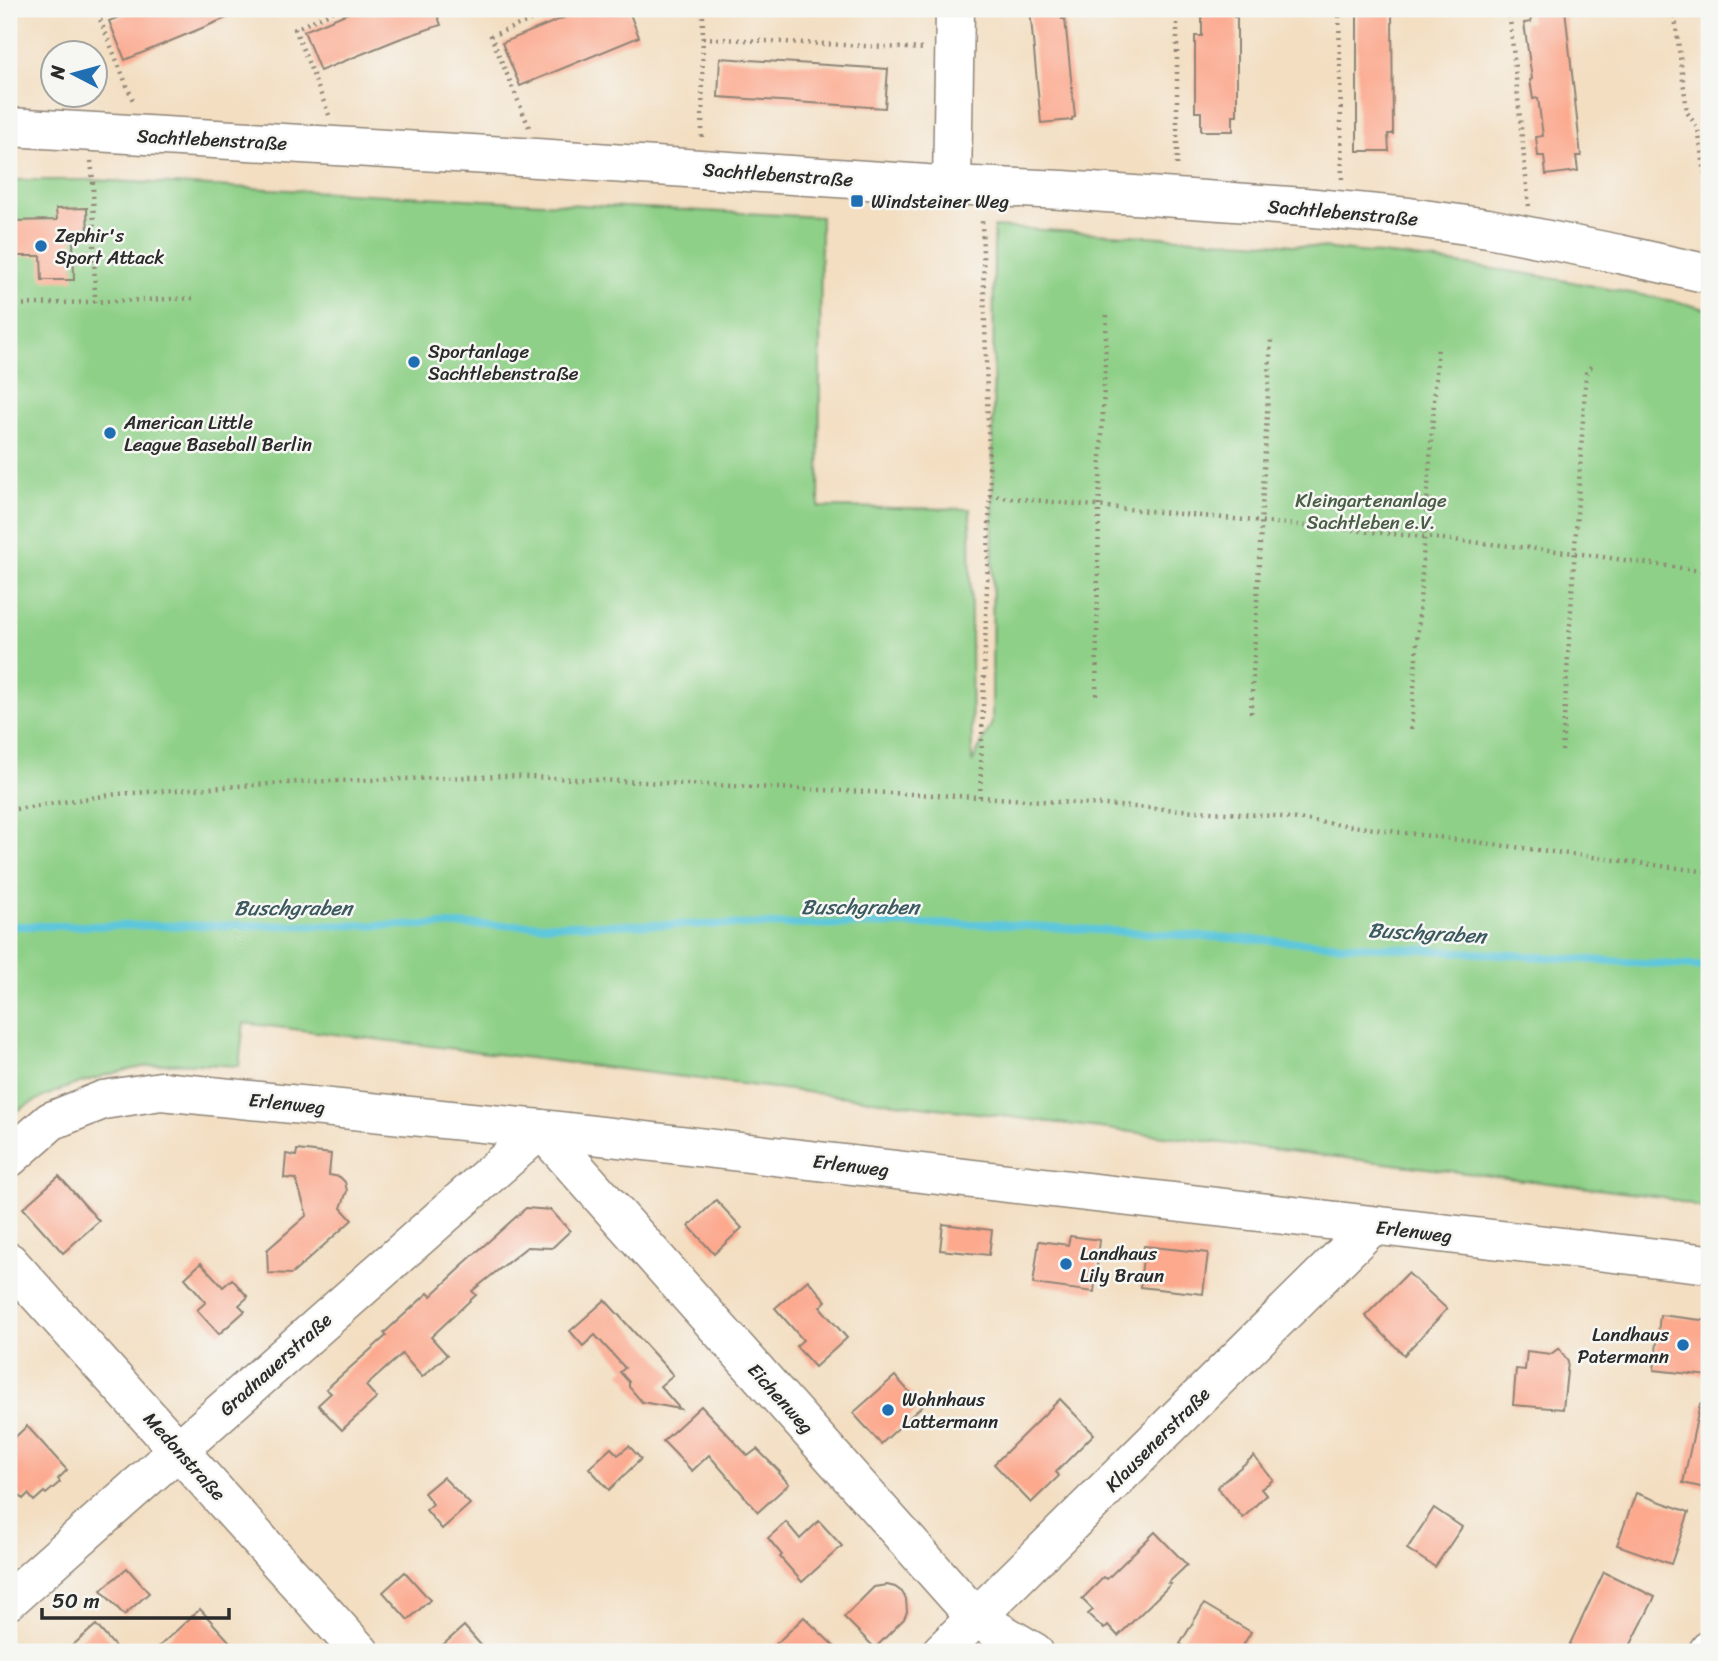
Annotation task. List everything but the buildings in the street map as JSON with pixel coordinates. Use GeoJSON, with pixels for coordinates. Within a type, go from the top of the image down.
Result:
{"type":"FeatureCollection","features":[{"type":"Feature","properties":{"kind":"street"},"geometry":{"type":"LineString","coordinates":[[952,185],[955,9]]}},
{"type":"Feature","properties":{"kind":"street","name":"Sachtlebenstraße"},"geometry":{"type":"LineString","coordinates":[[9,127],[1076,191],[1409,217],[1488,228],[1709,274]]}},
{"type":"Feature","properties":{"kind":"street","name":"Erlenweg"},"geometry":{"type":"LineString","coordinates":[[9,1157],[51,1121],[103,1100],[161,1091],[541,1129],[1709,1264]]}},
{"type":"Feature","properties":{"kind":"street","name":"Gradnauerstraße"},"geometry":{"type":"LineString","coordinates":[[9,1600],[541,1129]]}},
{"type":"Feature","properties":{"kind":"street","name":"Eichenweg"},"geometry":{"type":"LineString","coordinates":[[541,1129],[976,1618],[1034,1652]]}},
{"type":"Feature","properties":{"kind":"street","name":"Klausenerstraße"},"geometry":{"type":"LineString","coordinates":[[941,1652],[1372,1226]]}},
{"type":"Feature","properties":{"kind":"street","name":"Medonstraße"},"geometry":{"type":"LineString","coordinates":[[9,1262],[360,1652]]}},
{"type":"Feature","properties":{"kind":"path"},"geometry":{"type":"LineString","coordinates":[[115,9],[99,17],[135,107]]}},
{"type":"Feature","properties":{"kind":"path"},"geometry":{"type":"LineString","coordinates":[[331,119],[295,29],[338,9]]}},
{"type":"Feature","properties":{"kind":"path"},"geometry":{"type":"LineString","coordinates":[[531,131],[491,36],[548,13],[549,9]]}},
{"type":"Feature","properties":{"kind":"path"},"geometry":{"type":"LineString","coordinates":[[702,142],[703,9]]}},
{"type":"Feature","properties":{"kind":"path"},"geometry":{"type":"LineString","coordinates":[[1177,9],[1177,171]]}},
{"type":"Feature","properties":{"kind":"path"},"geometry":{"type":"LineString","coordinates":[[1339,9],[1342,182]]}},
{"type":"Feature","properties":{"kind":"path"},"geometry":{"type":"LineString","coordinates":[[1509,9],[1529,208]]}},
{"type":"Feature","properties":{"kind":"path"},"geometry":{"type":"LineString","coordinates":[[1674,9],[1687,112],[1698,130],[1709,198]]}},
{"type":"Feature","properties":{"kind":"path"},"geometry":{"type":"LineString","coordinates":[[703,38],[929,49]]}},
{"type":"Feature","properties":{"kind":"path"},"geometry":{"type":"LineString","coordinates":[[91,160],[95,302]]}},
{"type":"Feature","properties":{"kind":"path"},"geometry":{"type":"LineString","coordinates":[[980,797],[990,496],[982,220]]}},
{"type":"Feature","properties":{"kind":"path"},"geometry":{"type":"LineString","coordinates":[[9,305],[196,298]]}},
{"type":"Feature","properties":{"kind":"path"},"geometry":{"type":"LineString","coordinates":[[1096,695],[1099,506],[1107,313]]}},
{"type":"Feature","properties":{"kind":"path"},"geometry":{"type":"LineString","coordinates":[[1251,713],[1271,338]]}},
{"type":"Feature","properties":{"kind":"path"},"geometry":{"type":"LineString","coordinates":[[1411,729],[1438,345]]}},
{"type":"Feature","properties":{"kind":"path"},"geometry":{"type":"LineString","coordinates":[[1562,751],[1586,373],[1594,364]]}},
{"type":"Feature","properties":{"kind":"path"},"geometry":{"type":"LineString","coordinates":[[990,496],[1425,537],[1574,553],[1709,572]]}},
{"type":"Feature","properties":{"kind":"path"},"geometry":{"type":"LineString","coordinates":[[9,810],[117,794],[299,782],[507,776],[980,797],[1274,816],[1709,872]]}},
{"type":"Feature","properties":{"kind":"green space","name":"Kleingartenanlage Sachtleben e.V."},"geometry":{"type":"Polygon","coordinates":[[[9,180],[93,180],[821,217],[819,507],[970,509],[972,763],[992,723],[994,227],[1283,244],[1409,257],[1529,274],[1709,310],[1709,1210],[1662,1197],[244,1023],[239,1066],[172,1063],[124,1071],[62,1089],[9,1116],[9,180]]]}},
{"type":"Feature","properties":{"kind":"waterway","name":"Buschgraben"},"geometry":{"type":"LineString","coordinates":[[9,926],[996,924],[1709,967]]}},
{"type":"Feature","properties":{"kind":"place","name":"Windsteiner Weg"},"geometry":{"type":"Point","coordinates":[857,201]}},
{"type":"Feature","properties":{"kind":"place","name":"Zephir's Sport Attack"},"geometry":{"type":"Point","coordinates":[41,246]}},
{"type":"Feature","properties":{"kind":"place","name":"Sportanlage Sachtlebenstraße"},"geometry":{"type":"Point","coordinates":[414,362]}},
{"type":"Feature","properties":{"kind":"place","name":"American Little League Baseball Berlin"},"geometry":{"type":"Point","coordinates":[110,433]}},
{"type":"Feature","properties":{"kind":"place","name":"Landhaus Lily Braun"},"geometry":{"type":"Point","coordinates":[1066,1264]}},
{"type":"Feature","properties":{"kind":"place","name":"Landhaus Patermann"},"geometry":{"type":"Point","coordinates":[1683,1345]}},
{"type":"Feature","properties":{"kind":"place","name":"Wohnhaus Lattermann"},"geometry":{"type":"Point","coordinates":[888,1410]}}]}
